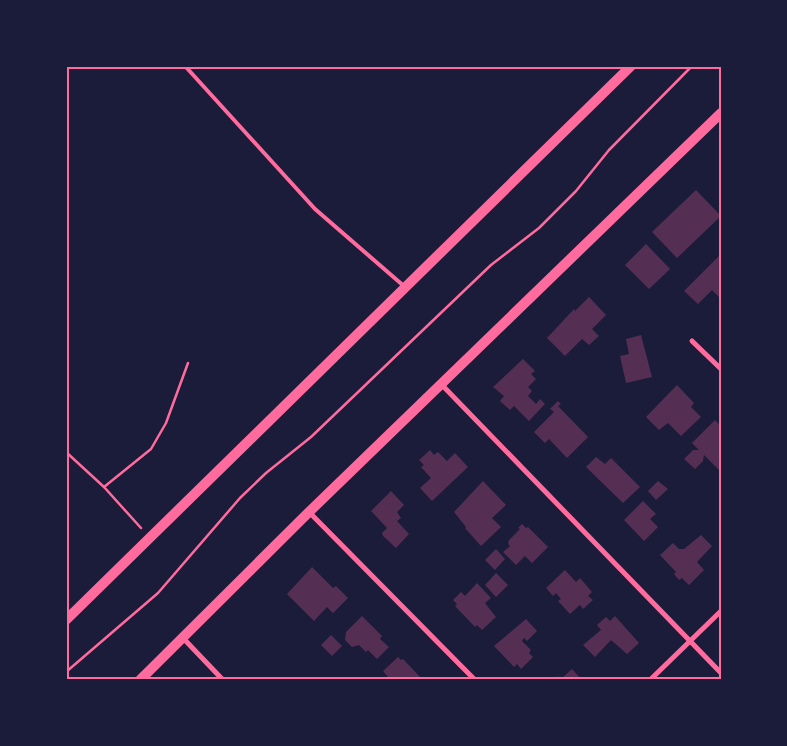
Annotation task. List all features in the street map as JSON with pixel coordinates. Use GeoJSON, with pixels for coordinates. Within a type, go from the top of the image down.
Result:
{"type":"FeatureCollection","features":[{"type":"Feature","properties":{"kind":"main road"},"geometry":{"type":"LineString","coordinates":[[66,620],[266,422],[407,289],[585,109],[631,66]]}},
{"type":"Feature","properties":{"kind":"main road"},"geometry":{"type":"LineString","coordinates":[[140,680],[309,512],[721,113]]}},
{"type":"Feature","properties":{"kind":"street"},"geometry":{"type":"LineString","coordinates":[[692,341],[721,369]]}},
{"type":"Feature","properties":{"kind":"street"},"geometry":{"type":"LineString","coordinates":[[441,384],[721,673]]}},
{"type":"Feature","properties":{"kind":"street"},"geometry":{"type":"LineString","coordinates":[[309,512],[475,680]]}},
{"type":"Feature","properties":{"kind":"street"},"geometry":{"type":"LineString","coordinates":[[650,680],[721,611]]}},
{"type":"Feature","properties":{"kind":"street"},"geometry":{"type":"LineString","coordinates":[[182,637],[223,680]]}},
{"type":"Feature","properties":{"kind":"lane"},"geometry":{"type":"LineString","coordinates":[[186,66],[315,209],[407,289]]}},
{"type":"Feature","properties":{"kind":"path"},"geometry":{"type":"LineString","coordinates":[[66,672],[158,594],[240,498],[266,472],[318,431],[491,265],[539,228],[576,191],[609,150],[692,66]]}},
{"type":"Feature","properties":{"kind":"path"},"geometry":{"type":"LineString","coordinates":[[104,487],[151,448],[166,423],[188,363]]}},
{"type":"Feature","properties":{"kind":"path"},"geometry":{"type":"LineString","coordinates":[[66,452],[104,487],[149,538]]}},
{"type":"Feature","properties":{"kind":"building"},"geometry":{"type":"Polygon","coordinates":[[[696,190],[721,216],[677,258],[652,232],[696,190]]]}},
{"type":"Feature","properties":{"kind":"building"},"geometry":{"type":"Polygon","coordinates":[[[646,244],[670,269],[649,289],[625,265],[646,244]]]}},
{"type":"Feature","properties":{"kind":"building"},"geometry":{"type":"Polygon","coordinates":[[[720,255],[721,299],[712,290],[698,304],[684,291],[720,255]]]}},
{"type":"Feature","properties":{"kind":"building"},"geometry":{"type":"Polygon","coordinates":[[[589,297],[606,315],[592,329],[599,336],[589,345],[582,339],[565,356],[547,338],[574,309],[575,311],[589,297]]]}},
{"type":"Feature","properties":{"kind":"building"},"geometry":{"type":"Polygon","coordinates":[[[641,335],[652,377],[626,383],[620,356],[629,354],[626,339],[641,335]]]}},
{"type":"Feature","properties":{"kind":"building"},"geometry":{"type":"Polygon","coordinates":[[[523,359],[535,371],[531,374],[536,379],[528,387],[532,391],[528,396],[536,404],[540,399],[545,404],[529,421],[514,406],[510,410],[500,401],[504,396],[493,387],[523,359]]]}},
{"type":"Feature","properties":{"kind":"building"},"geometry":{"type":"Polygon","coordinates":[[[677,385],[694,403],[691,407],[701,417],[681,436],[668,423],[659,430],[646,417],[677,385]]]}},
{"type":"Feature","properties":{"kind":"building"},"geometry":{"type":"Polygon","coordinates":[[[558,401],[561,404],[558,406],[588,437],[567,458],[549,439],[545,443],[534,432],[554,412],[550,409],[558,401]]]}},
{"type":"Feature","properties":{"kind":"building"},"geometry":{"type":"Polygon","coordinates":[[[715,420],[721,426],[721,472],[704,455],[703,461],[695,469],[684,459],[693,450],[699,450],[692,443],[715,420]]]}},
{"type":"Feature","properties":{"kind":"building"},"geometry":{"type":"Polygon","coordinates":[[[430,450],[434,455],[438,452],[447,461],[455,453],[468,467],[432,501],[420,488],[431,478],[421,467],[424,465],[419,460],[430,450]]]}},
{"type":"Feature","properties":{"kind":"building"},"geometry":{"type":"Polygon","coordinates":[[[596,457],[605,464],[611,458],[640,487],[623,503],[586,467],[596,457]]]}},
{"type":"Feature","properties":{"kind":"building"},"geometry":{"type":"Polygon","coordinates":[[[483,481],[506,505],[492,518],[501,527],[481,546],[454,512],[483,481]]]}},
{"type":"Feature","properties":{"kind":"building"},"geometry":{"type":"Polygon","coordinates":[[[658,481],[668,489],[656,500],[648,491],[658,481]]]}},
{"type":"Feature","properties":{"kind":"building"},"geometry":{"type":"Polygon","coordinates":[[[391,491],[404,505],[397,512],[401,518],[397,521],[409,534],[396,548],[383,536],[382,533],[387,528],[371,511],[391,491]]]}},
{"type":"Feature","properties":{"kind":"building"},"geometry":{"type":"Polygon","coordinates":[[[643,501],[656,514],[650,519],[658,527],[644,541],[624,520],[643,501]]]}},
{"type":"Feature","properties":{"kind":"building"},"geometry":{"type":"Polygon","coordinates":[[[522,524],[526,528],[528,527],[548,547],[532,563],[525,556],[516,565],[503,552],[510,546],[508,544],[509,540],[520,529],[518,528],[522,524]]]}},
{"type":"Feature","properties":{"kind":"building"},"geometry":{"type":"Polygon","coordinates":[[[701,535],[712,546],[697,562],[704,570],[689,585],[682,578],[679,580],[674,574],[676,572],[660,555],[673,543],[679,549],[684,549],[701,535]]]}},
{"type":"Feature","properties":{"kind":"building"},"geometry":{"type":"Polygon","coordinates":[[[496,549],[505,559],[495,570],[485,560],[496,549]]]}},
{"type":"Feature","properties":{"kind":"building"},"geometry":{"type":"Polygon","coordinates":[[[312,567],[333,588],[336,586],[348,598],[333,613],[327,607],[314,621],[287,594],[312,567]]]}},
{"type":"Feature","properties":{"kind":"building"},"geometry":{"type":"Polygon","coordinates":[[[565,570],[576,582],[580,578],[592,592],[588,596],[593,600],[583,609],[580,605],[570,614],[558,601],[561,599],[556,593],[553,596],[546,588],[565,570]]]}},
{"type":"Feature","properties":{"kind":"building"},"geometry":{"type":"Polygon","coordinates":[[[496,573],[508,585],[496,597],[485,585],[496,573]]]}},
{"type":"Feature","properties":{"kind":"building"},"geometry":{"type":"Polygon","coordinates":[[[477,583],[491,598],[485,603],[496,617],[482,630],[477,625],[475,627],[455,606],[457,604],[453,600],[461,592],[465,596],[477,583]]]}},
{"type":"Feature","properties":{"kind":"building"},"geometry":{"type":"Polygon","coordinates":[[[362,616],[382,636],[380,639],[389,647],[377,659],[368,650],[366,652],[359,645],[352,647],[345,640],[346,632],[362,616]]]}},
{"type":"Feature","properties":{"kind":"building"},"geometry":{"type":"Polygon","coordinates":[[[615,616],[639,643],[627,654],[611,640],[595,657],[583,645],[601,630],[597,625],[606,617],[610,621],[615,616]]]}},
{"type":"Feature","properties":{"kind":"building"},"geometry":{"type":"Polygon","coordinates":[[[526,619],[537,631],[527,641],[524,638],[522,641],[531,650],[529,653],[533,657],[521,669],[517,664],[514,667],[494,646],[526,619]]]}},
{"type":"Feature","properties":{"kind":"building"},"geometry":{"type":"Polygon","coordinates":[[[331,635],[342,646],[332,656],[321,645],[331,635]]]}},
{"type":"Feature","properties":{"kind":"building"},"geometry":{"type":"Polygon","coordinates":[[[398,657],[401,660],[403,659],[421,678],[420,680],[385,680],[388,677],[383,671],[398,657]]]}},
{"type":"Feature","properties":{"kind":"building"},"geometry":{"type":"Polygon","coordinates":[[[572,669],[582,680],[555,680],[558,676],[561,679],[572,669]]]}}]}
